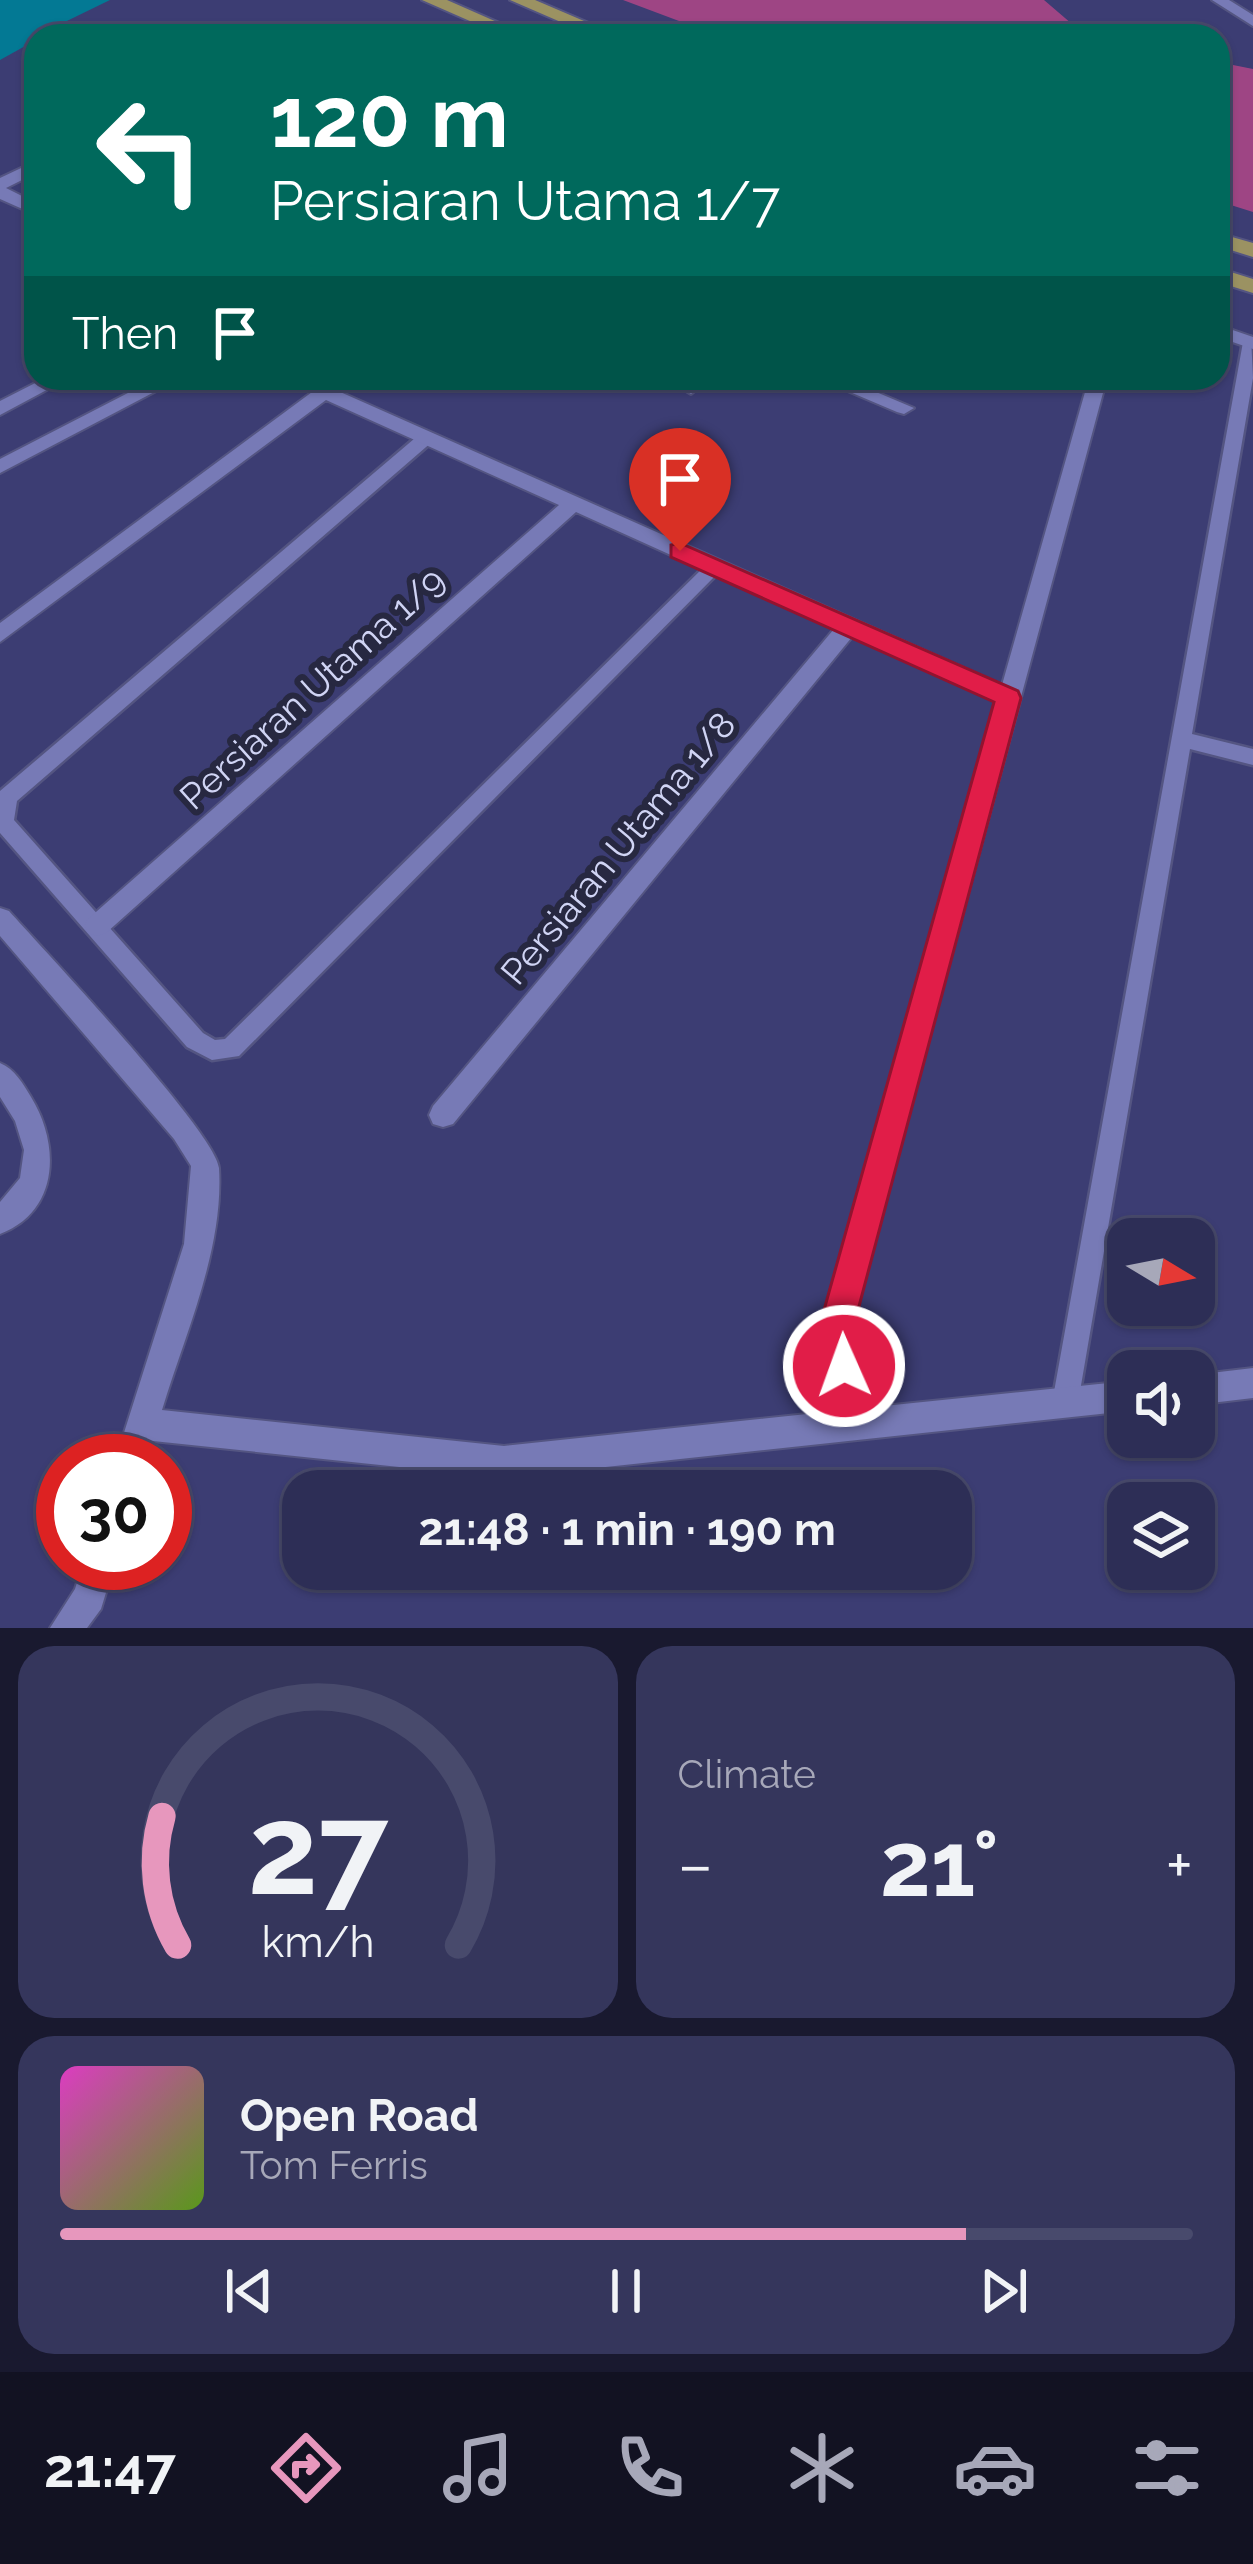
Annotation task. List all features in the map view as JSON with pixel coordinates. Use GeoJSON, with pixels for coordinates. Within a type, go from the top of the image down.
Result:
{"type":"FeatureCollection","features":[{"type":"Feature","properties":{"kind":"main road"},"geometry":{"type":"LineString","coordinates":[[419,0],[458,24]]}},
{"type":"Feature","properties":{"kind":"main road"},"geometry":{"type":"LineString","coordinates":[[431,0],[490,24]]}},
{"type":"Feature","properties":{"kind":"main road"},"geometry":{"type":"LineString","coordinates":[[520,0],[580,24]]}},
{"type":"Feature","properties":{"kind":"street"},"geometry":{"type":"LineString","coordinates":[[1220,0],[1253,22]]}},
{"type":"Feature","properties":{"kind":"street"},"geometry":{"type":"LineString","coordinates":[[0,409],[37,390]]}},
{"type":"Feature","properties":{"kind":"street"},"geometry":{"type":"LineString","coordinates":[[0,467],[149,390]]}},
{"type":"Feature","properties":{"kind":"street"},"geometry":{"type":"LineString","coordinates":[[0,634],[327,390]]}},
{"type":"Feature","properties":{"kind":"street"},"geometry":{"type":"LineString","coordinates":[[343,390],[427,437],[1009,698]]}},
{"type":"Feature","properties":{"kind":"street"},"geometry":{"type":"LineString","coordinates":[[858,390],[904,407]]}},
{"type":"Feature","properties":{"kind":"street"},"geometry":{"type":"LineString","coordinates":[[865,1424],[844,1366],[841,1310],[1095,390]]}},
{"type":"Feature","properties":{"kind":"street","name":"Persiaran Utama 1/9"},"geometry":{"type":"LineString","coordinates":[[97,926],[574,503]]}},
{"type":"Feature","properties":{"kind":"street","name":"Persiaran Utama 1/8"},"geometry":{"type":"LineString","coordinates":[[443,1115],[848,627]]}},
{"type":"Feature","properties":{"kind":"street"},"geometry":{"type":"LineString","coordinates":[[0,918],[184,1130],[205,1164],[198,1244],[139,1434]]}},
{"type":"Feature","properties":{"kind":"street"},"geometry":{"type":"LineString","coordinates":[[0,1075],[31,1114],[41,1144],[34,1178],[17,1207],[0,1221]]}},
{"type":"Feature","properties":{"kind":"street"},"geometry":{"type":"LineString","coordinates":[[1215,1388],[1253,1383]]}},
{"type":"Feature","properties":{"kind":"street"},"geometry":{"type":"LineString","coordinates":[[142,1424],[505,1462],[1107,1398]]}},
{"type":"Feature","properties":{"kind":"street"},"geometry":{"type":"LineString","coordinates":[[68,1628],[90,1590]]}},
{"type":"Feature","properties":{"kind":"lane"},"geometry":{"type":"LineString","coordinates":[[1065,1403],[1252,342]]}},
{"type":"Feature","properties":{"kind":"lane"},"geometry":{"type":"LineString","coordinates":[[427,437],[7,797],[3,822],[195,1040],[212,1050],[231,1049],[715,567]]}},
{"type":"Feature","properties":{"kind":"lane"},"geometry":{"type":"LineString","coordinates":[[1181,739],[1253,757]]}},
{"type":"Feature","properties":{"kind":"shaded area"},"geometry":{"type":"Polygon","coordinates":[[[623,0],[1044,0],[1072,24],[687,24],[623,0]]]}},
{"type":"Feature","properties":{"kind":"shaded area"},"geometry":{"type":"Polygon","coordinates":[[[1230,64],[1253,69],[1253,212],[1230,205],[1230,64]]]}},
{"type":"Feature","properties":{"kind":"water"},"geometry":{"type":"Polygon","coordinates":[[[0,0],[110,0],[61,24],[24,24],[24,47],[0,60],[0,0]]]}},
{"type":"Feature","properties":{"kind":"route"},"geometry":{"type":"LineString","coordinates":[[680,551],[1009,698],[841,1310],[844,1366]]}}]}
